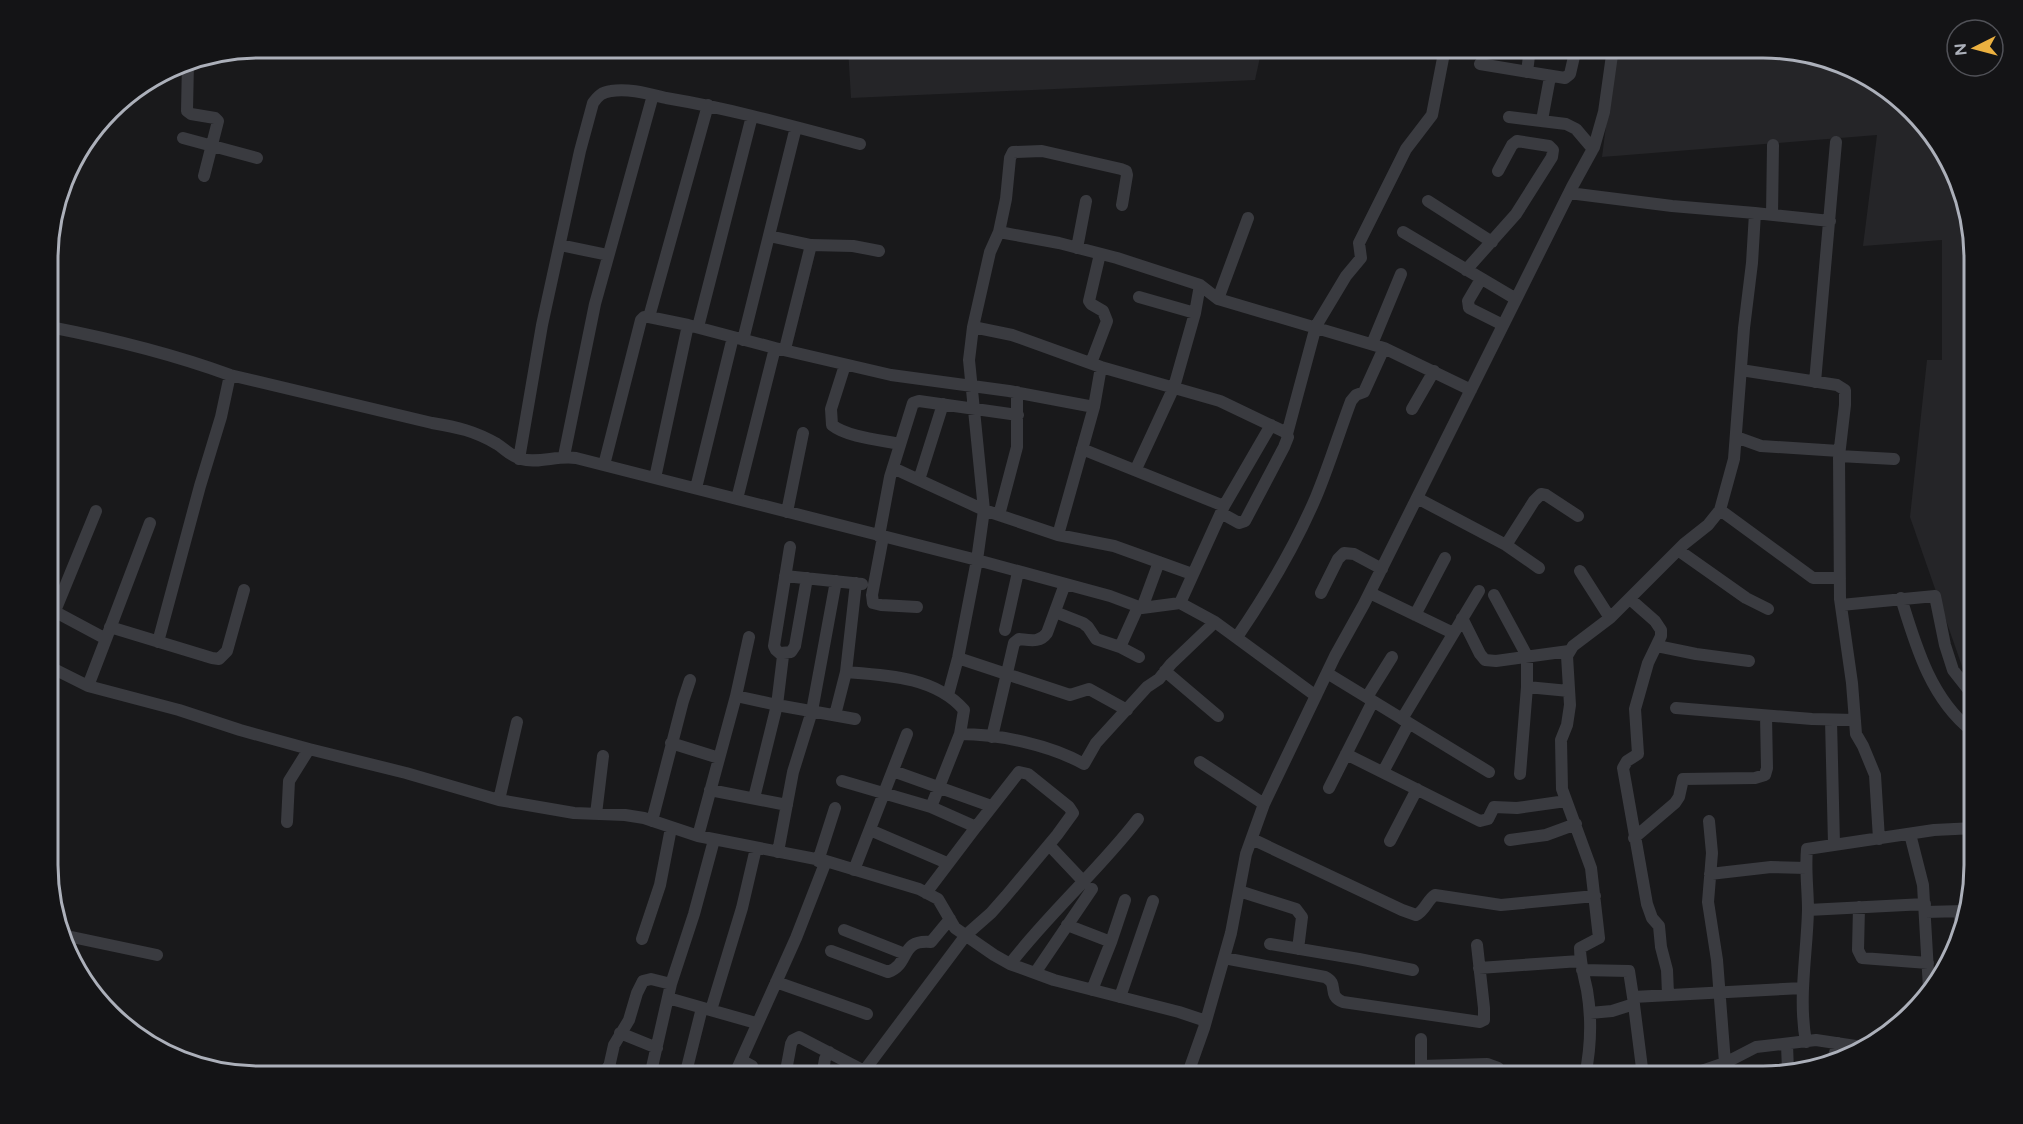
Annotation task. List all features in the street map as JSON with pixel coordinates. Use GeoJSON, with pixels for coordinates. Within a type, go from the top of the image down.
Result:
{"type":"FeatureCollection","features":[{"type":"Feature","properties":{"kind":"street"},"geometry":{"type":"LineString","coordinates":[[1082,449],[1136,469],[1222,510],[1235,522],[1245,521],[1284,447],[1316,326],[1346,276],[1361,258],[1359,243],[1406,149],[1432,115],[1443,58]]}},
{"type":"Feature","properties":{"kind":"street"},"geometry":{"type":"LineString","coordinates":[[1527,72],[1529,58]]}},
{"type":"Feature","properties":{"kind":"street"},"geometry":{"type":"LineString","coordinates":[[1480,64],[1561,79],[1568,77],[1573,58]]}},
{"type":"Feature","properties":{"kind":"street"},"geometry":{"type":"LineString","coordinates":[[1191,1065],[1224,958],[1246,854],[1264,804],[1327,673],[1370,593],[1593,148],[1604,112],[1612,58]]}},
{"type":"Feature","properties":{"kind":"street"},"geometry":{"type":"LineString","coordinates":[[188,72],[187,111],[191,114],[216,119],[218,123],[204,176]]}},
{"type":"Feature","properties":{"kind":"street"},"geometry":{"type":"LineString","coordinates":[[1542,120],[1550,77]]}},
{"type":"Feature","properties":{"kind":"street"},"geometry":{"type":"LineString","coordinates":[[519,459],[542,325],[580,151],[593,104],[602,93],[630,91],[708,105],[860,144]]}},
{"type":"Feature","properties":{"kind":"street"},"geometry":{"type":"LineString","coordinates":[[564,456],[586,341],[653,95]]}},
{"type":"Feature","properties":{"kind":"street"},"geometry":{"type":"LineString","coordinates":[[650,317],[708,105]]}},
{"type":"Feature","properties":{"kind":"street"},"geometry":{"type":"LineString","coordinates":[[655,478],[693,326],[752,116]]}},
{"type":"Feature","properties":{"kind":"street"},"geometry":{"type":"LineString","coordinates":[[1509,117],[1566,124],[1576,129],[1593,148]]}},
{"type":"Feature","properties":{"kind":"street"},"geometry":{"type":"LineString","coordinates":[[696,488],[769,236],[796,128]]}},
{"type":"Feature","properties":{"kind":"street"},"geometry":{"type":"LineString","coordinates":[[183,138],[257,158]]}},
{"type":"Feature","properties":{"kind":"street"},"geometry":{"type":"LineString","coordinates":[[1466,270],[1516,214],[1547,165],[1553,150],[1550,146],[1514,142],[1498,171]]}},
{"type":"Feature","properties":{"kind":"street"},"geometry":{"type":"LineString","coordinates":[[1815,382],[1836,142]]}},
{"type":"Feature","properties":{"kind":"street"},"geometry":{"type":"LineString","coordinates":[[1772,215],[1773,145]]}},
{"type":"Feature","properties":{"kind":"street"},"geometry":{"type":"LineString","coordinates":[[948,695],[958,658],[984,510],[969,360],[973,327],[990,252],[999,232],[1006,199],[1010,158],[1013,152],[1042,151],[1122,169],[1127,175],[1122,205]]}},
{"type":"Feature","properties":{"kind":"street"},"geometry":{"type":"LineString","coordinates":[[1569,193],[1672,206],[1830,221]]}},
{"type":"Feature","properties":{"kind":"street"},"geometry":{"type":"LineString","coordinates":[[1077,248],[1086,201]]}},
{"type":"Feature","properties":{"kind":"street"},"geometry":{"type":"LineString","coordinates":[[1428,201],[1492,242]]}},
{"type":"Feature","properties":{"kind":"street"},"geometry":{"type":"LineString","coordinates":[[1587,1065],[1590,1054],[1590,1013],[1580,948],[1599,938],[1591,868],[1563,789],[1561,740],[1567,725],[1570,705],[1567,656],[1569,651],[1610,618],[1678,550],[1708,525],[1720,510],[1725,499],[1734,459],[1755,213]]}},
{"type":"Feature","properties":{"kind":"street"},"geometry":{"type":"LineString","coordinates":[[1218,298],[1248,218]]}},
{"type":"Feature","properties":{"kind":"street"},"geometry":{"type":"LineString","coordinates":[[999,232],[1100,254],[1200,285],[1218,298],[1384,348],[1471,390]]}},
{"type":"Feature","properties":{"kind":"street"},"geometry":{"type":"LineString","coordinates":[[1403,232],[1516,299]]}},
{"type":"Feature","properties":{"kind":"street"},"geometry":{"type":"LineString","coordinates":[[769,236],[811,245],[853,246],[879,250]]}},
{"type":"Feature","properties":{"kind":"street"},"geometry":{"type":"LineString","coordinates":[[560,245],[608,255]]}},
{"type":"Feature","properties":{"kind":"street"},"geometry":{"type":"LineString","coordinates":[[737,499],[811,245]]}},
{"type":"Feature","properties":{"kind":"street"},"geometry":{"type":"LineString","coordinates":[[1058,535],[1094,407],[1096,365],[1107,321],[1103,311],[1089,301],[1100,254]]}},
{"type":"Feature","properties":{"kind":"street"},"geometry":{"type":"LineString","coordinates":[[1372,344],[1401,274]]}},
{"type":"Feature","properties":{"kind":"street"},"geometry":{"type":"LineString","coordinates":[[1481,279],[1468,301],[1469,308],[1503,326]]}},
{"type":"Feature","properties":{"kind":"street"},"geometry":{"type":"LineString","coordinates":[[1136,469],[1174,387],[1195,313],[1200,285]]}},
{"type":"Feature","properties":{"kind":"street"},"geometry":{"type":"LineString","coordinates":[[1139,297],[1195,313]]}},
{"type":"Feature","properties":{"kind":"street"},"geometry":{"type":"LineString","coordinates":[[604,465],[637,329],[644,317],[693,326],[891,375],[1017,392],[1094,407]]}},
{"type":"Feature","properties":{"kind":"street"},"geometry":{"type":"LineString","coordinates":[[973,327],[1012,335],[1096,365],[1220,401],[1287,434]]}},
{"type":"Feature","properties":{"kind":"street"},"geometry":{"type":"LineString","coordinates":[[58,329],[122,341],[198,363],[230,375],[432,423],[465,428],[497,444],[519,459],[564,456],[604,465],[977,560],[1110,596],[1140,608],[1180,603],[1215,622],[1316,696]]}},
{"type":"Feature","properties":{"kind":"street"},"geometry":{"type":"LineString","coordinates":[[1236,638],[1299,535],[1317,495],[1351,401],[1356,395],[1364,392],[1384,348]]}},
{"type":"Feature","properties":{"kind":"street"},"geometry":{"type":"LineString","coordinates":[[845,365],[831,409],[832,425],[848,433],[900,444]]}},
{"type":"Feature","properties":{"kind":"street"},"geometry":{"type":"LineString","coordinates":[[1741,370],[1837,385],[1845,390],[1839,454],[1841,605],[1852,683],[1856,735],[1875,775],[1879,838]]}},
{"type":"Feature","properties":{"kind":"street"},"geometry":{"type":"LineString","coordinates":[[1412,409],[1434,371]]}},
{"type":"Feature","properties":{"kind":"street"},"geometry":{"type":"LineString","coordinates":[[158,642],[221,417],[230,375]]}},
{"type":"Feature","properties":{"kind":"street"},"geometry":{"type":"LineString","coordinates":[[999,515],[1017,447],[1017,392]]}},
{"type":"Feature","properties":{"kind":"street"},"geometry":{"type":"LineString","coordinates":[[917,607],[876,604],[872,600],[893,468],[913,403],[919,401],[1018,415]]}},
{"type":"Feature","properties":{"kind":"street"},"geometry":{"type":"LineString","coordinates":[[919,480],[943,404]]}},
{"type":"Feature","properties":{"kind":"street"},"geometry":{"type":"LineString","coordinates":[[1180,603],[1222,510],[1271,425]]}},
{"type":"Feature","properties":{"kind":"street"},"geometry":{"type":"LineString","coordinates":[[787,512],[803,433]]}},
{"type":"Feature","properties":{"kind":"street"},"geometry":{"type":"LineString","coordinates":[[1736,437],[1761,446],[1894,459]]}},
{"type":"Feature","properties":{"kind":"street"},"geometry":{"type":"LineString","coordinates":[[893,468],[984,510],[1058,535],[1114,546],[1192,574]]}},
{"type":"Feature","properties":{"kind":"street"},"geometry":{"type":"LineString","coordinates":[[1506,545],[1534,501],[1541,494],[1578,516]]}},
{"type":"Feature","properties":{"kind":"street"},"geometry":{"type":"LineString","coordinates":[[1417,498],[1506,545],[1539,568]]}},
{"type":"Feature","properties":{"kind":"street"},"geometry":{"type":"LineString","coordinates":[[1720,510],[1813,578],[1840,579]]}},
{"type":"Feature","properties":{"kind":"street"},"geometry":{"type":"LineString","coordinates":[[58,596],[96,511]]}},
{"type":"Feature","properties":{"kind":"street"},"geometry":{"type":"LineString","coordinates":[[88,686],[150,522]]}},
{"type":"Feature","properties":{"kind":"street"},"geometry":{"type":"LineString","coordinates":[[754,798],[777,705],[784,659],[774,646],[790,547]]}},
{"type":"Feature","properties":{"kind":"street"},"geometry":{"type":"LineString","coordinates":[[1678,550],[1746,598],[1768,609]]}},
{"type":"Feature","properties":{"kind":"street"},"geometry":{"type":"LineString","coordinates":[[1322,593],[1338,559],[1344,553],[1354,554],[1382,569]]}},
{"type":"Feature","properties":{"kind":"street"},"geometry":{"type":"LineString","coordinates":[[1415,615],[1445,558]]}},
{"type":"Feature","properties":{"kind":"street"},"geometry":{"type":"LineString","coordinates":[[1120,647],[1140,608],[1159,562]]}},
{"type":"Feature","properties":{"kind":"street"},"geometry":{"type":"LineString","coordinates":[[1580,571],[1610,618]]}},
{"type":"Feature","properties":{"kind":"street"},"geometry":{"type":"LineString","coordinates":[[1005,630],[1018,572]]}},
{"type":"Feature","properties":{"kind":"street"},"geometry":{"type":"LineString","coordinates":[[785,576],[874,585]]}},
{"type":"Feature","properties":{"kind":"street"},"geometry":{"type":"LineString","coordinates":[[781,653],[791,652],[795,646],[807,578]]}},
{"type":"Feature","properties":{"kind":"street"},"geometry":{"type":"LineString","coordinates":[[778,852],[793,772],[812,711],[836,581]]}},
{"type":"Feature","properties":{"kind":"street"},"geometry":{"type":"LineString","coordinates":[[835,715],[846,672],[856,583]]}},
{"type":"Feature","properties":{"kind":"street"},"geometry":{"type":"LineString","coordinates":[[992,737],[1016,640],[1043,638],[1047,633],[1065,584]]}},
{"type":"Feature","properties":{"kind":"street"},"geometry":{"type":"LineString","coordinates":[[58,612],[108,633],[158,642],[219,658],[225,656],[227,651],[244,590]]}},
{"type":"Feature","properties":{"kind":"street"},"geometry":{"type":"LineString","coordinates":[[1383,772],[1406,721],[1453,633],[1479,591]]}},
{"type":"Feature","properties":{"kind":"street"},"geometry":{"type":"LineString","coordinates":[[1370,593],[1453,633]]}},
{"type":"Feature","properties":{"kind":"street"},"geometry":{"type":"LineString","coordinates":[[1494,595],[1527,656],[1527,687],[1520,774]]}},
{"type":"Feature","properties":{"kind":"street"},"geometry":{"type":"LineString","coordinates":[[1841,605],[1935,596],[1945,645],[1953,670],[1964,684]]}},
{"type":"Feature","properties":{"kind":"street"},"geometry":{"type":"LineString","coordinates":[[1901,598],[1930,682],[1958,721],[1964,725]]}},
{"type":"Feature","properties":{"kind":"street"},"geometry":{"type":"LineString","coordinates":[[1630,599],[1659,626],[1661,636],[1648,663],[1635,709],[1638,754],[1627,760],[1623,768],[1647,904],[1652,918],[1659,926],[1667,970],[1668,994]]}},
{"type":"Feature","properties":{"kind":"street"},"geometry":{"type":"LineString","coordinates":[[1055,612],[1083,622],[1096,639],[1120,647],[1139,657]]}},
{"type":"Feature","properties":{"kind":"street"},"geometry":{"type":"LineString","coordinates":[[1462,618],[1485,660],[1496,661],[1569,651]]}},
{"type":"Feature","properties":{"kind":"street"},"geometry":{"type":"LineString","coordinates":[[960,734],[978,734],[1066,754],[1084,764],[1096,743],[1147,687],[1159,679],[1215,622]]}},
{"type":"Feature","properties":{"kind":"street"},"geometry":{"type":"LineString","coordinates":[[698,836],[736,696],[749,637]]}},
{"type":"Feature","properties":{"kind":"street"},"geometry":{"type":"LineString","coordinates":[[1657,646],[1749,661]]}},
{"type":"Feature","properties":{"kind":"street"},"geometry":{"type":"LineString","coordinates":[[1329,788],[1392,657]]}},
{"type":"Feature","properties":{"kind":"street"},"geometry":{"type":"LineString","coordinates":[[958,658],[1070,695],[1084,689],[1094,691],[1127,710]]}},
{"type":"Feature","properties":{"kind":"street"},"geometry":{"type":"LineString","coordinates":[[58,671],[88,686],[499,800],[574,813],[626,815],[714,840],[822,861],[854,870],[938,899],[955,928],[1010,964],[1054,980],[1206,1021]]}},
{"type":"Feature","properties":{"kind":"street"},"geometry":{"type":"LineString","coordinates":[[1165,671],[1218,716]]}},
{"type":"Feature","properties":{"kind":"street"},"geometry":{"type":"LineString","coordinates":[[846,672],[883,675],[920,682],[954,698],[964,710],[960,734],[932,807]]}},
{"type":"Feature","properties":{"kind":"street"},"geometry":{"type":"LineString","coordinates":[[1327,673],[1489,772]]}},
{"type":"Feature","properties":{"kind":"street"},"geometry":{"type":"LineString","coordinates":[[652,821],[690,680]]}},
{"type":"Feature","properties":{"kind":"street"},"geometry":{"type":"LineString","coordinates":[[1527,687],[1569,691]]}},
{"type":"Feature","properties":{"kind":"street"},"geometry":{"type":"LineString","coordinates":[[736,696],[855,719]]}},
{"type":"Feature","properties":{"kind":"street"},"geometry":{"type":"LineString","coordinates":[[1676,708],[1766,716],[1854,720]]}},
{"type":"Feature","properties":{"kind":"street"},"geometry":{"type":"LineString","coordinates":[[1634,838],[1675,803],[1679,797],[1683,779],[1755,778],[1765,775],[1767,768],[1766,716]]}},
{"type":"Feature","properties":{"kind":"street"},"geometry":{"type":"LineString","coordinates":[[1831,720],[1834,844]]}},
{"type":"Feature","properties":{"kind":"street"},"geometry":{"type":"LineString","coordinates":[[499,800],[517,722]]}},
{"type":"Feature","properties":{"kind":"street"},"geometry":{"type":"LineString","coordinates":[[854,870],[907,734]]}},
{"type":"Feature","properties":{"kind":"street"},"geometry":{"type":"LineString","coordinates":[[672,743],[719,758]]}},
{"type":"Feature","properties":{"kind":"street"},"geometry":{"type":"LineString","coordinates":[[287,822],[289,781],[309,749]]}},
{"type":"Feature","properties":{"kind":"street"},"geometry":{"type":"LineString","coordinates":[[1346,754],[1483,821],[1488,819],[1494,807],[1517,808],[1566,801]]}},
{"type":"Feature","properties":{"kind":"street"},"geometry":{"type":"LineString","coordinates":[[596,814],[603,756]]}},
{"type":"Feature","properties":{"kind":"street"},"geometry":{"type":"LineString","coordinates":[[1200,762],[1264,804]]}},
{"type":"Feature","properties":{"kind":"street"},"geometry":{"type":"LineString","coordinates":[[893,771],[991,806]]}},
{"type":"Feature","properties":{"kind":"street"},"geometry":{"type":"LineString","coordinates":[[873,1066],[966,935],[991,913],[1073,813],[1069,807],[1028,774],[1022,772],[1016,774],[926,893]]}},
{"type":"Feature","properties":{"kind":"street"},"geometry":{"type":"LineString","coordinates":[[842,781],[932,807],[976,827]]}},
{"type":"Feature","properties":{"kind":"street"},"geometry":{"type":"LineString","coordinates":[[1390,841],[1418,789]]}},
{"type":"Feature","properties":{"kind":"street"},"geometry":{"type":"LineString","coordinates":[[710,790],[787,805]]}},
{"type":"Feature","properties":{"kind":"street"},"geometry":{"type":"LineString","coordinates":[[739,1066],[776,982],[822,861],[835,808]]}},
{"type":"Feature","properties":{"kind":"street"},"geometry":{"type":"LineString","coordinates":[[1035,973],[1067,925],[1088,885],[1138,819]]}},
{"type":"Feature","properties":{"kind":"street"},"geometry":{"type":"LineString","coordinates":[[1709,821],[1712,853],[1708,902],[1718,960],[1724,1065]]}},
{"type":"Feature","properties":{"kind":"street"},"geometry":{"type":"LineString","coordinates":[[1510,840],[1546,835],[1576,824]]}},
{"type":"Feature","properties":{"kind":"street"},"geometry":{"type":"LineString","coordinates":[[642,939],[660,885],[671,828]]}},
{"type":"Feature","properties":{"kind":"street"},"geometry":{"type":"LineString","coordinates":[[1806,1042],[1803,1027],[1803,988],[1808,910],[1807,849],[1934,830],[1964,829]]}},
{"type":"Feature","properties":{"kind":"street"},"geometry":{"type":"LineString","coordinates":[[870,830],[947,863]]}},
{"type":"Feature","properties":{"kind":"street"},"geometry":{"type":"LineString","coordinates":[[1911,834],[1923,885],[1929,979]]}},
{"type":"Feature","properties":{"kind":"street"},"geometry":{"type":"LineString","coordinates":[[1252,839],[1416,915],[1435,895],[1501,905],[1595,896]]}},
{"type":"Feature","properties":{"kind":"street"},"geometry":{"type":"LineString","coordinates":[[653,1066],[671,984],[694,914],[714,840]]}},
{"type":"Feature","properties":{"kind":"street"},"geometry":{"type":"LineString","coordinates":[[1049,845],[1088,885]]}},
{"type":"Feature","properties":{"kind":"street"},"geometry":{"type":"LineString","coordinates":[[688,1066],[742,908],[756,848]]}},
{"type":"Feature","properties":{"kind":"street"},"geometry":{"type":"LineString","coordinates":[[1710,874],[1771,867],[1806,868]]}},
{"type":"Feature","properties":{"kind":"street"},"geometry":{"type":"LineString","coordinates":[[1010,964],[1028,941],[1088,885]]}},
{"type":"Feature","properties":{"kind":"street"},"geometry":{"type":"LineString","coordinates":[[1239,891],[1296,909],[1302,917],[1299,949]]}},
{"type":"Feature","properties":{"kind":"street"},"geometry":{"type":"LineString","coordinates":[[1092,990],[1125,900]]}},
{"type":"Feature","properties":{"kind":"street"},"geometry":{"type":"LineString","coordinates":[[1120,997],[1153,901]]}},
{"type":"Feature","properties":{"kind":"street"},"geometry":{"type":"LineString","coordinates":[[1859,907],[1858,950],[1862,958],[1928,963]]}},
{"type":"Feature","properties":{"kind":"street"},"geometry":{"type":"LineString","coordinates":[[1808,910],[1859,907],[1959,911]]}},
{"type":"Feature","properties":{"kind":"street"},"geometry":{"type":"LineString","coordinates":[[831,951],[888,972],[896,968],[915,942],[931,942],[950,919]]}},
{"type":"Feature","properties":{"kind":"street"},"geometry":{"type":"LineString","coordinates":[[1067,925],[1111,942]]}},
{"type":"Feature","properties":{"kind":"street"},"geometry":{"type":"LineString","coordinates":[[844,930],[905,954]]}},
{"type":"Feature","properties":{"kind":"street"},"geometry":{"type":"LineString","coordinates":[[72,937],[157,955]]}},
{"type":"Feature","properties":{"kind":"street"},"geometry":{"type":"LineString","coordinates":[[1270,944],[1413,970]]}},
{"type":"Feature","properties":{"kind":"street"},"geometry":{"type":"LineString","coordinates":[[1224,958],[1325,977],[1333,983],[1336,999],[1343,1002],[1476,1023],[1482,1021],[1485,1016],[1477,945]]}},
{"type":"Feature","properties":{"kind":"street"},"geometry":{"type":"LineString","coordinates":[[1479,968],[1581,965],[1629,971],[1642,1065]]}},
{"type":"Feature","properties":{"kind":"street"},"geometry":{"type":"LineString","coordinates":[[609,1066],[614,1045],[629,1020],[643,981],[651,979],[671,984]]}},
{"type":"Feature","properties":{"kind":"street"},"geometry":{"type":"LineString","coordinates":[[776,982],[867,1014]]}},
{"type":"Feature","properties":{"kind":"street"},"geometry":{"type":"LineString","coordinates":[[1590,1013],[1612,1011],[1633,1000],[1668,994],[1803,988]]}},
{"type":"Feature","properties":{"kind":"street"},"geometry":{"type":"LineString","coordinates":[[668,998],[756,1023]]}},
{"type":"Feature","properties":{"kind":"street"},"geometry":{"type":"LineString","coordinates":[[620,1033],[657,1048]]}},
{"type":"Feature","properties":{"kind":"street"},"geometry":{"type":"LineString","coordinates":[[786,1066],[788,1054],[796,1038],[805,1040],[853,1066]]}},
{"type":"Feature","properties":{"kind":"street"},"geometry":{"type":"LineString","coordinates":[[1421,1039],[1421,1065]]}},
{"type":"Feature","properties":{"kind":"street"},"geometry":{"type":"LineString","coordinates":[[1731,1065],[1756,1047],[1816,1040],[1836,1050]]}},
{"type":"Feature","properties":{"kind":"street"},"geometry":{"type":"LineString","coordinates":[[1787,1044],[1788,1064]]}},
{"type":"Feature","properties":{"kind":"street"},"geometry":{"type":"LineString","coordinates":[[824,1066],[829,1052]]}},
{"type":"Feature","properties":{"kind":"street"},"geometry":{"type":"LineString","coordinates":[[741,1060],[751,1066]]}},
{"type":"Feature","properties":{"kind":"shaded area"},"geometry":{"type":"Polygon","coordinates":[[[1260,58],[1255,80],[851,98],[849,59],[1260,58]]]}},
{"type":"Feature","properties":{"kind":"shaded area"},"geometry":{"type":"Polygon","coordinates":[[[1615,58],[1763,58],[1815,65],[1864,85],[1906,117],[1923,137],[1938,159],[1949,183],[1958,208],[1964,247],[1964,670],[1910,517],[1927,360],[1942,360],[1942,240],[1863,246],[1877,135],[1602,157],[1615,58]]]}}]}
